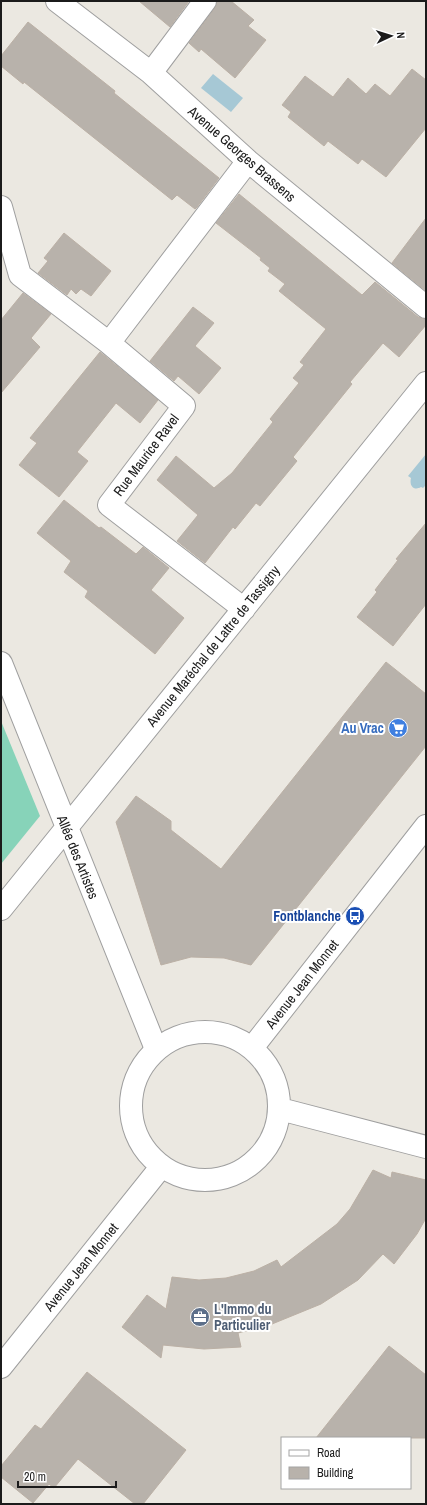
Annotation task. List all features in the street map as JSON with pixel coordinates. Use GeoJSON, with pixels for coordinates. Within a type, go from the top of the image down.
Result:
{"type":"FeatureCollection","features":[{"type":"Feature","properties":{"kind":"street","name":"Avenue Georges Brassens"},"geometry":{"type":"LineString","coordinates":[[57,1],[151,73],[248,162],[426,307]]}},
{"type":"Feature","properties":{"kind":"street"},"geometry":{"type":"LineString","coordinates":[[151,73],[205,1]]}},
{"type":"Feature","properties":{"kind":"street"},"geometry":{"type":"LineString","coordinates":[[109,342],[248,162]]}},
{"type":"Feature","properties":{"kind":"street","name":"Rue Maurice Ravel"},"geometry":{"type":"LineString","coordinates":[[1,207],[20,275],[109,342],[184,406],[109,505],[244,609]]}},
{"type":"Feature","properties":{"kind":"street","name":"Avenue Maréchal de Lattre de Tassigny"},"geometry":{"type":"LineString","coordinates":[[1,909],[426,383]]}},
{"type":"Feature","properties":{"kind":"street","name":"Allée des Artistes"},"geometry":{"type":"LineString","coordinates":[[1,663],[156,1049]]}},
{"type":"Feature","properties":{"kind":"street","name":"Avenue Jean Monnet"},"geometry":{"type":"LineString","coordinates":[[252,1048],[426,826]]}},
{"type":"Feature","properties":{"kind":"street"},"geometry":{"type":"LineString","coordinates":[[207,1032],[230,1036],[252,1048],[264,1060],[273,1075],[278,1092],[280,1109],[272,1140],[259,1158],[243,1170],[227,1178],[210,1180],[192,1180],[176,1175],[161,1167],[149,1155],[139,1141],[132,1122],[131,1093],[140,1069],[156,1049],[178,1036],[207,1032]]}},
{"type":"Feature","properties":{"kind":"street"},"geometry":{"type":"LineString","coordinates":[[280,1109],[426,1147]]}},
{"type":"Feature","properties":{"kind":"street","name":"Avenue Jean Monnet"},"geometry":{"type":"LineString","coordinates":[[1,1367],[161,1167]]}},
{"type":"Feature","properties":{"kind":"green space"},"geometry":{"type":"Polygon","coordinates":[[[1,721],[40,816],[1,864],[1,721]]]}},
{"type":"Feature","properties":{"kind":"water"},"geometry":{"type":"Polygon","coordinates":[[[213,74],[243,98],[231,112],[201,88],[213,74]]]}},
{"type":"Feature","properties":{"kind":"water"},"geometry":{"type":"Polygon","coordinates":[[[426,454],[426,485],[423,488],[414,488],[411,485],[411,478],[408,476],[426,454]]]}},
{"type":"Feature","properties":{"kind":"building"},"geometry":{"type":"Polygon","coordinates":[[[139,1],[189,1],[170,27],[139,1]]]}},
{"type":"Feature","properties":{"kind":"building"},"geometry":{"type":"Polygon","coordinates":[[[217,1],[231,1],[254,20],[248,26],[266,40],[235,78],[201,49],[199,52],[189,43],[215,8],[217,1]]]}},
{"type":"Feature","properties":{"kind":"building"},"geometry":{"type":"Polygon","coordinates":[[[28,22],[115,91],[114,93],[219,178],[195,209],[177,195],[172,200],[24,82],[23,84],[1,66],[1,56],[28,22]]]}},
{"type":"Feature","properties":{"kind":"building"},"geometry":{"type":"Polygon","coordinates":[[[412,69],[426,80],[426,128],[386,177],[362,159],[358,164],[328,141],[324,146],[288,117],[291,112],[282,105],[305,76],[333,97],[348,78],[366,94],[375,84],[390,96],[412,69]]]}},
{"type":"Feature","properties":{"kind":"building"},"geometry":{"type":"Polygon","coordinates":[[[239,194],[362,295],[375,282],[418,317],[426,319],[426,325],[399,357],[383,343],[350,382],[352,384],[293,457],[297,461],[260,506],[256,503],[235,529],[233,527],[205,563],[177,541],[198,515],[157,480],[176,456],[214,488],[232,473],[273,422],[270,419],[299,383],[293,378],[304,365],[300,362],[326,329],[279,291],[285,284],[268,271],[270,268],[260,260],[261,258],[216,223],[239,194]]]}},
{"type":"Feature","properties":{"kind":"building"},"geometry":{"type":"Polygon","coordinates":[[[426,218],[426,291],[392,263],[426,218]]]}},
{"type":"Feature","properties":{"kind":"building"},"geometry":{"type":"Polygon","coordinates":[[[64,233],[111,271],[91,296],[81,289],[76,294],[71,289],[67,295],[38,273],[48,261],[44,258],[64,233]]]}},
{"type":"Feature","properties":{"kind":"building"},"geometry":{"type":"Polygon","coordinates":[[[23,293],[51,314],[31,338],[40,347],[1,393],[1,320],[23,293]]]}},
{"type":"Feature","properties":{"kind":"building"},"geometry":{"type":"Polygon","coordinates":[[[193,307],[214,323],[195,346],[221,368],[199,394],[178,376],[174,381],[150,361],[193,307]]]}},
{"type":"Feature","properties":{"kind":"building"},"geometry":{"type":"Polygon","coordinates":[[[100,352],[158,400],[140,423],[116,403],[77,452],[88,461],[59,497],[19,465],[37,443],[30,438],[100,352]]]}},
{"type":"Feature","properties":{"kind":"building"},"geometry":{"type":"Polygon","coordinates":[[[64,500],[99,528],[101,527],[136,554],[143,547],[169,568],[151,590],[184,618],[155,654],[85,597],[88,591],[64,572],[71,561],[37,533],[64,500]]]}},
{"type":"Feature","properties":{"kind":"building"},"geometry":{"type":"Polygon","coordinates":[[[426,523],[426,604],[393,646],[357,617],[377,592],[375,590],[398,560],[396,559],[426,523]]]}},
{"type":"Feature","properties":{"kind":"building"},"geometry":{"type":"Polygon","coordinates":[[[386,662],[426,694],[426,746],[251,965],[224,958],[191,957],[161,965],[116,822],[136,796],[171,821],[171,830],[221,869],[386,662]]]}},
{"type":"Feature","properties":{"kind":"building"},"geometry":{"type":"Polygon","coordinates":[[[373,1170],[391,1178],[392,1172],[426,1180],[426,1218],[417,1234],[394,1264],[383,1254],[358,1280],[321,1304],[272,1324],[238,1333],[241,1347],[204,1349],[163,1345],[161,1358],[122,1327],[147,1295],[166,1309],[172,1277],[199,1280],[226,1278],[254,1271],[277,1260],[281,1267],[337,1224],[350,1209],[373,1170]]]}},
{"type":"Feature","properties":{"kind":"building"},"geometry":{"type":"Polygon","coordinates":[[[389,1346],[426,1375],[426,1438],[317,1437],[389,1346]]]}},
{"type":"Feature","properties":{"kind":"building"},"geometry":{"type":"Polygon","coordinates":[[[87,1372],[186,1450],[143,1504],[135,1504],[78,1459],[54,1488],[49,1484],[33,1503],[1,1477],[1,1466],[35,1425],[41,1429],[87,1372]]]}},
{"type":"Feature","properties":{"kind":"place","name":"Au Vrac"},"geometry":{"type":"Point","coordinates":[398,728]}},
{"type":"Feature","properties":{"kind":"place","name":"Fontblanche"},"geometry":{"type":"Point","coordinates":[355,916]}},
{"type":"Feature","properties":{"kind":"place","name":"L'Immo du Particulier"},"geometry":{"type":"Point","coordinates":[200,1317]}}]}
